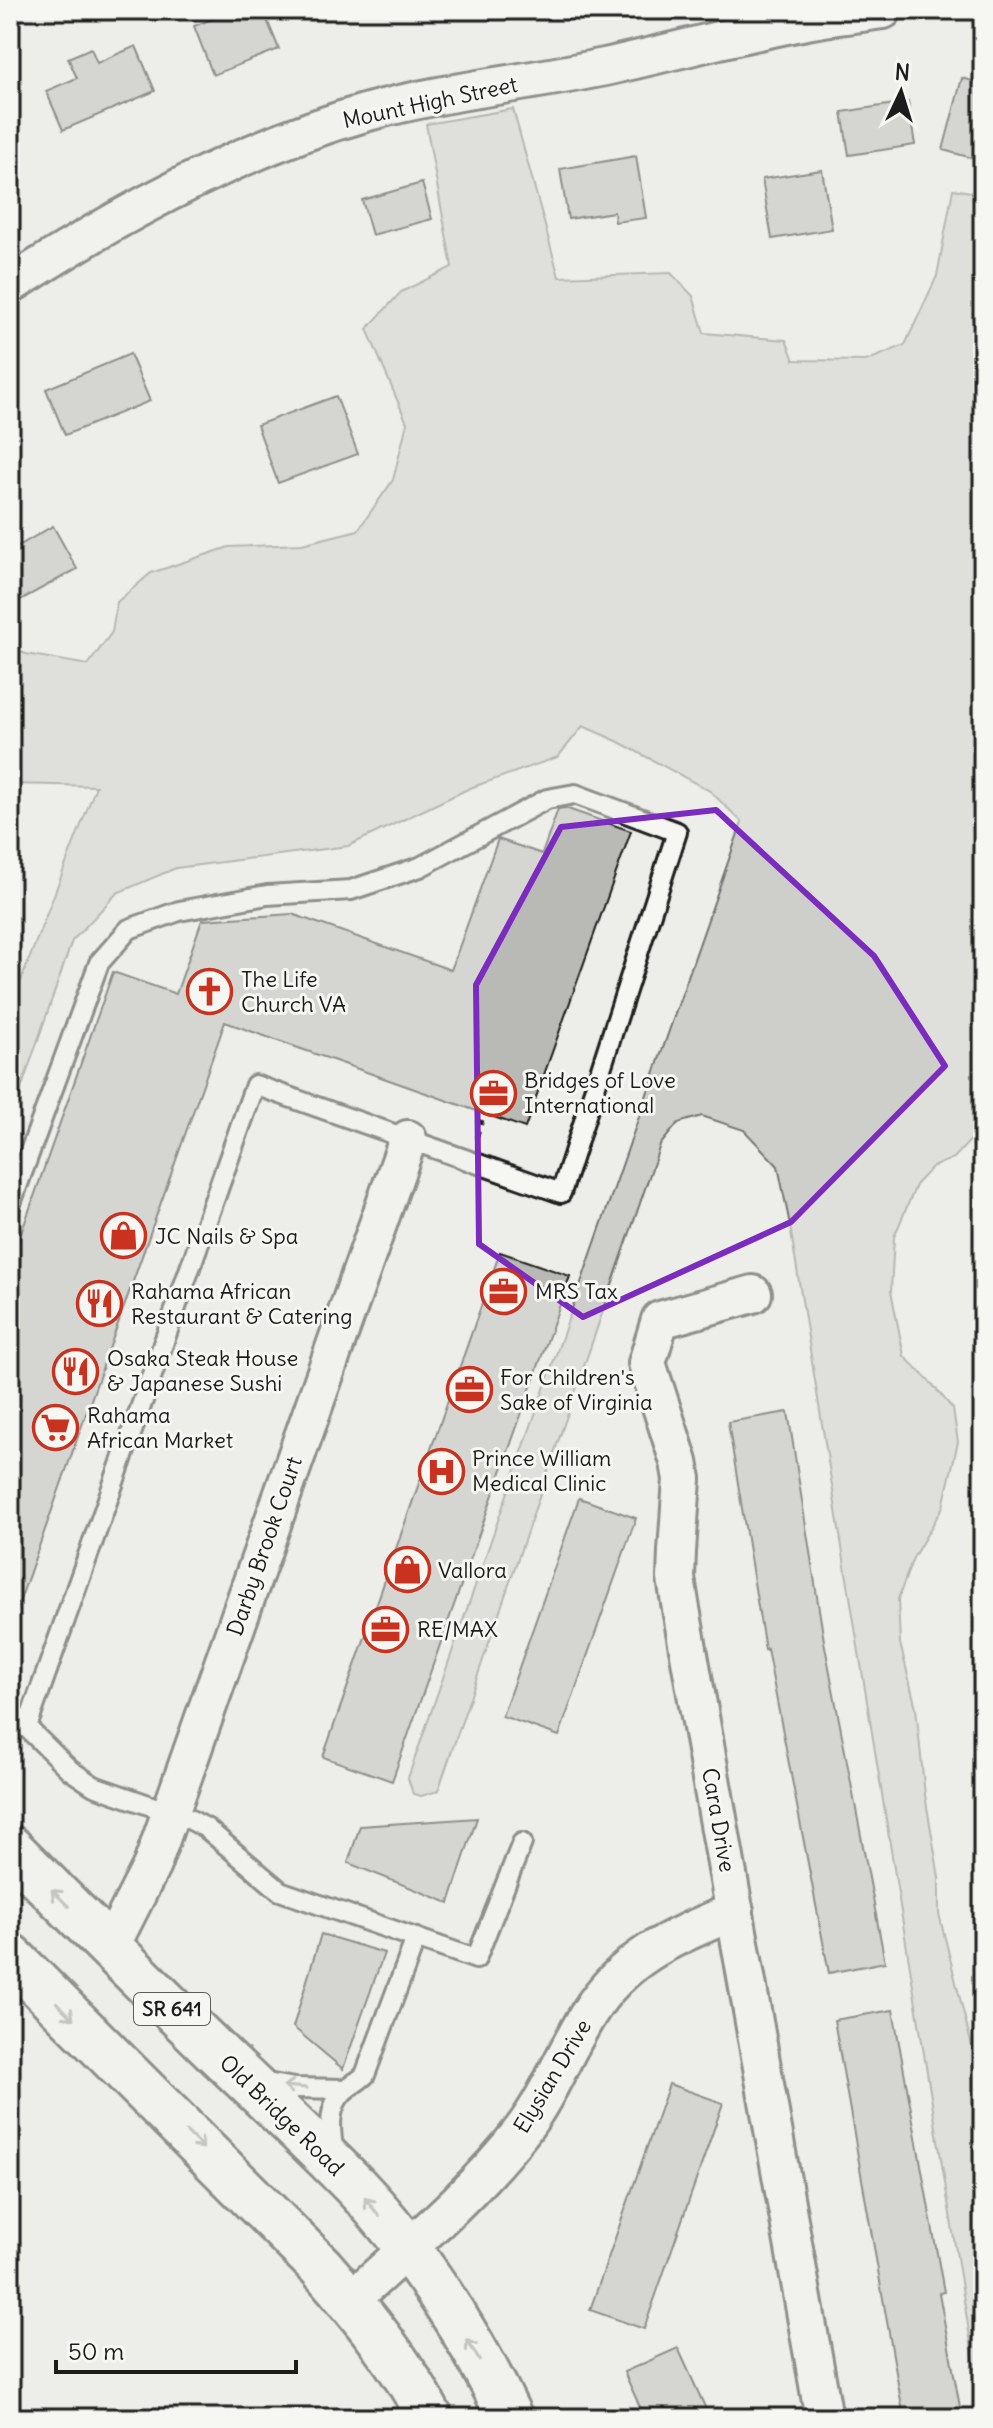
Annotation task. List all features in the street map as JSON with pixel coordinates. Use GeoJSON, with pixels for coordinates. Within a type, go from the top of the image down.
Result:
{"type":"FeatureCollection","features":[{"type":"Feature","properties":{"kind":"main road","name":"Old Bridge Road"},"geometry":{"type":"LineString","coordinates":[[10,1848],[357,2189],[446,2304],[510,2418]]}},
{"type":"Feature","properties":{"kind":"main road"},"geometry":{"type":"LineString","coordinates":[[10,1956],[321,2267],[351,2300],[397,2361],[430,2418]]}},
{"type":"Feature","properties":{"kind":"street","name":"Mount High Street"},"geometry":{"type":"LineString","coordinates":[[10,285],[131,214],[227,164],[326,125],[414,102],[602,67],[807,21],[883,10]]}},
{"type":"Feature","properties":{"kind":"street","name":"Darby Brook Court"},"geometry":{"type":"LineString","coordinates":[[110,1948],[152,1865],[408,1139]]}},
{"type":"Feature","properties":{"kind":"street","name":"Cara Drive"},"geometry":{"type":"LineString","coordinates":[[753,1294],[660,1320],[647,1363],[681,1470],[683,1489],[676,1578],[824,2418]]}},
{"type":"Feature","properties":{"kind":"street","name":"Elysian Drive"},"geometry":{"type":"LineString","coordinates":[[351,2300],[482,2177],[524,2128],[589,2014],[608,1987],[638,1959],[664,1942],[735,1911]]}},
{"type":"Feature","properties":{"kind":"lane"},"geometry":{"type":"LineString","coordinates":[[10,1206],[99,963],[129,929],[179,911],[267,895],[351,890],[420,867],[547,799],[575,794],[677,832],[561,1193],[255,1085],[27,1727]]}},
{"type":"Feature","properties":{"kind":"lane"},"geometry":{"type":"LineString","coordinates":[[10,1711],[70,1770],[94,1786],[171,1811],[206,1828],[280,1891],[476,1959],[522,1843]]}},
{"type":"Feature","properties":{"kind":"lane"},"geometry":{"type":"LineString","coordinates":[[246,2080],[295,2088],[346,2089],[357,2084],[365,2075],[416,1938]]}},
{"type":"Feature","properties":{"kind":"lane"},"geometry":{"type":"LineString","coordinates":[[335,2168],[330,2125],[335,2105],[346,2089]]}},
{"type":"Feature","properties":{"kind":"highlighted area"},"geometry":{"type":"Polygon","coordinates":[[[716,810],[874,956],[945,1066],[791,1222],[583,1317],[479,1244],[476,985],[561,827],[716,810]]]}},
{"type":"Feature","properties":{"kind":"shaded area"},"geometry":{"type":"Polygon","coordinates":[[[513,109],[559,277],[671,273],[693,296],[704,333],[786,340],[794,360],[866,361],[905,345],[937,276],[953,189],[983,194],[983,1120],[978,1132],[954,1158],[932,1167],[917,1183],[894,1237],[891,1291],[904,1356],[953,1409],[958,1442],[943,1507],[913,1558],[898,1599],[900,1643],[916,1708],[925,1795],[939,1877],[939,1914],[983,2091],[983,2201],[975,2248],[983,2308],[983,2418],[789,1220],[778,1166],[744,1130],[702,1116],[678,1123],[660,1145],[438,1791],[421,1796],[413,1794],[408,1778],[742,822],[710,791],[583,726],[558,757],[470,788],[348,846],[176,868],[117,893],[72,941],[10,1121],[10,1009],[96,786],[10,784],[10,647],[26,654],[88,665],[112,632],[117,602],[151,573],[229,547],[302,544],[358,530],[393,480],[407,423],[367,329],[401,292],[452,267],[426,124],[513,109]]]}},
{"type":"Feature","properties":{"kind":"building"},"geometry":{"type":"Polygon","coordinates":[[[235,10],[263,10],[279,49],[213,75],[194,26],[235,10]]]}},
{"type":"Feature","properties":{"kind":"building"},"geometry":{"type":"Polygon","coordinates":[[[136,46],[155,91],[63,130],[46,91],[77,78],[68,58],[91,48],[97,63],[136,46]]]}},
{"type":"Feature","properties":{"kind":"building"},"geometry":{"type":"Polygon","coordinates":[[[962,78],[983,84],[983,161],[943,150],[962,78]]]}},
{"type":"Feature","properties":{"kind":"building"},"geometry":{"type":"Polygon","coordinates":[[[908,102],[915,145],[849,155],[842,112],[908,102]]]}},
{"type":"Feature","properties":{"kind":"building"},"geometry":{"type":"Polygon","coordinates":[[[636,156],[646,218],[615,222],[614,212],[568,219],[560,169],[636,156]]]}},
{"type":"Feature","properties":{"kind":"building"},"geometry":{"type":"Polygon","coordinates":[[[822,170],[832,229],[772,239],[762,179],[822,170]]]}},
{"type":"Feature","properties":{"kind":"building"},"geometry":{"type":"Polygon","coordinates":[[[422,183],[432,219],[372,235],[362,200],[422,183]]]}},
{"type":"Feature","properties":{"kind":"building"},"geometry":{"type":"Polygon","coordinates":[[[130,354],[150,401],[65,435],[46,389],[130,354]]]}},
{"type":"Feature","properties":{"kind":"building"},"geometry":{"type":"Polygon","coordinates":[[[336,396],[358,454],[278,483],[257,425],[336,396]]]}},
{"type":"Feature","properties":{"kind":"building"},"geometry":{"type":"Polygon","coordinates":[[[53,526],[77,569],[17,602],[10,589],[10,551],[53,526]]]}},
{"type":"Feature","properties":{"kind":"building"},"geometry":{"type":"Polygon","coordinates":[[[565,808],[631,831],[525,1128],[225,1022],[14,1617],[10,1616],[10,1265],[113,972],[176,994],[202,920],[292,914],[451,970],[498,839],[542,854],[558,809],[565,808]]]}},
{"type":"Feature","properties":{"kind":"building"},"geometry":{"type":"Polygon","coordinates":[[[500,1252],[570,1276],[392,1781],[323,1757],[500,1252]]]}},
{"type":"Feature","properties":{"kind":"building"},"geometry":{"type":"Polygon","coordinates":[[[788,1412],[824,1641],[885,1962],[829,1973],[765,1650],[728,1422],[788,1412]]]}},
{"type":"Feature","properties":{"kind":"building"},"geometry":{"type":"Polygon","coordinates":[[[579,1498],[636,1518],[559,1736],[502,1716],[579,1498]]]}},
{"type":"Feature","properties":{"kind":"building"},"geometry":{"type":"Polygon","coordinates":[[[477,1818],[449,1903],[348,1863],[360,1826],[477,1818]]]}},
{"type":"Feature","properties":{"kind":"building"},"geometry":{"type":"Polygon","coordinates":[[[321,1934],[384,1953],[343,2069],[293,2027],[321,1934]]]}},
{"type":"Feature","properties":{"kind":"building"},"geometry":{"type":"Polygon","coordinates":[[[893,2010],[944,2292],[939,2293],[962,2418],[904,2418],[834,2020],[893,2010]]]}},
{"type":"Feature","properties":{"kind":"building"},"geometry":{"type":"Polygon","coordinates":[[[669,2084],[723,2103],[644,2329],[590,2310],[669,2084]]]}},
{"type":"Feature","properties":{"kind":"building"},"geometry":{"type":"Polygon","coordinates":[[[678,2348],[710,2418],[645,2418],[624,2372],[678,2348]]]}},
{"type":"Feature","properties":{"kind":"place","name":"The Life Church VA"},"geometry":{"type":"Point","coordinates":[210,992]}},
{"type":"Feature","properties":{"kind":"place","name":"Bridges of Love International"},"geometry":{"type":"Point","coordinates":[493,1093]}},
{"type":"Feature","properties":{"kind":"place","name":"JC Nails & Spa"},"geometry":{"type":"Point","coordinates":[124,1236]}},
{"type":"Feature","properties":{"kind":"place","name":"MRS Tax"},"geometry":{"type":"Point","coordinates":[504,1291]}},
{"type":"Feature","properties":{"kind":"place","name":"Rahama African Restaurant & Catering"},"geometry":{"type":"Point","coordinates":[100,1304]}},
{"type":"Feature","properties":{"kind":"place","name":"Osaka Steak House & Japanese Sushi"},"geometry":{"type":"Point","coordinates":[76,1371]}},
{"type":"Feature","properties":{"kind":"place","name":"For Children's Sake of Virginia"},"geometry":{"type":"Point","coordinates":[469,1390]}},
{"type":"Feature","properties":{"kind":"place","name":"Rahama African Market"},"geometry":{"type":"Point","coordinates":[56,1428]}},
{"type":"Feature","properties":{"kind":"place","name":"Prince William Medical Clinic"},"geometry":{"type":"Point","coordinates":[441,1471]}},
{"type":"Feature","properties":{"kind":"place","name":"Vallora"},"geometry":{"type":"Point","coordinates":[407,1570]}},
{"type":"Feature","properties":{"kind":"place","name":"RE/MAX"},"geometry":{"type":"Point","coordinates":[386,1629]}}]}
